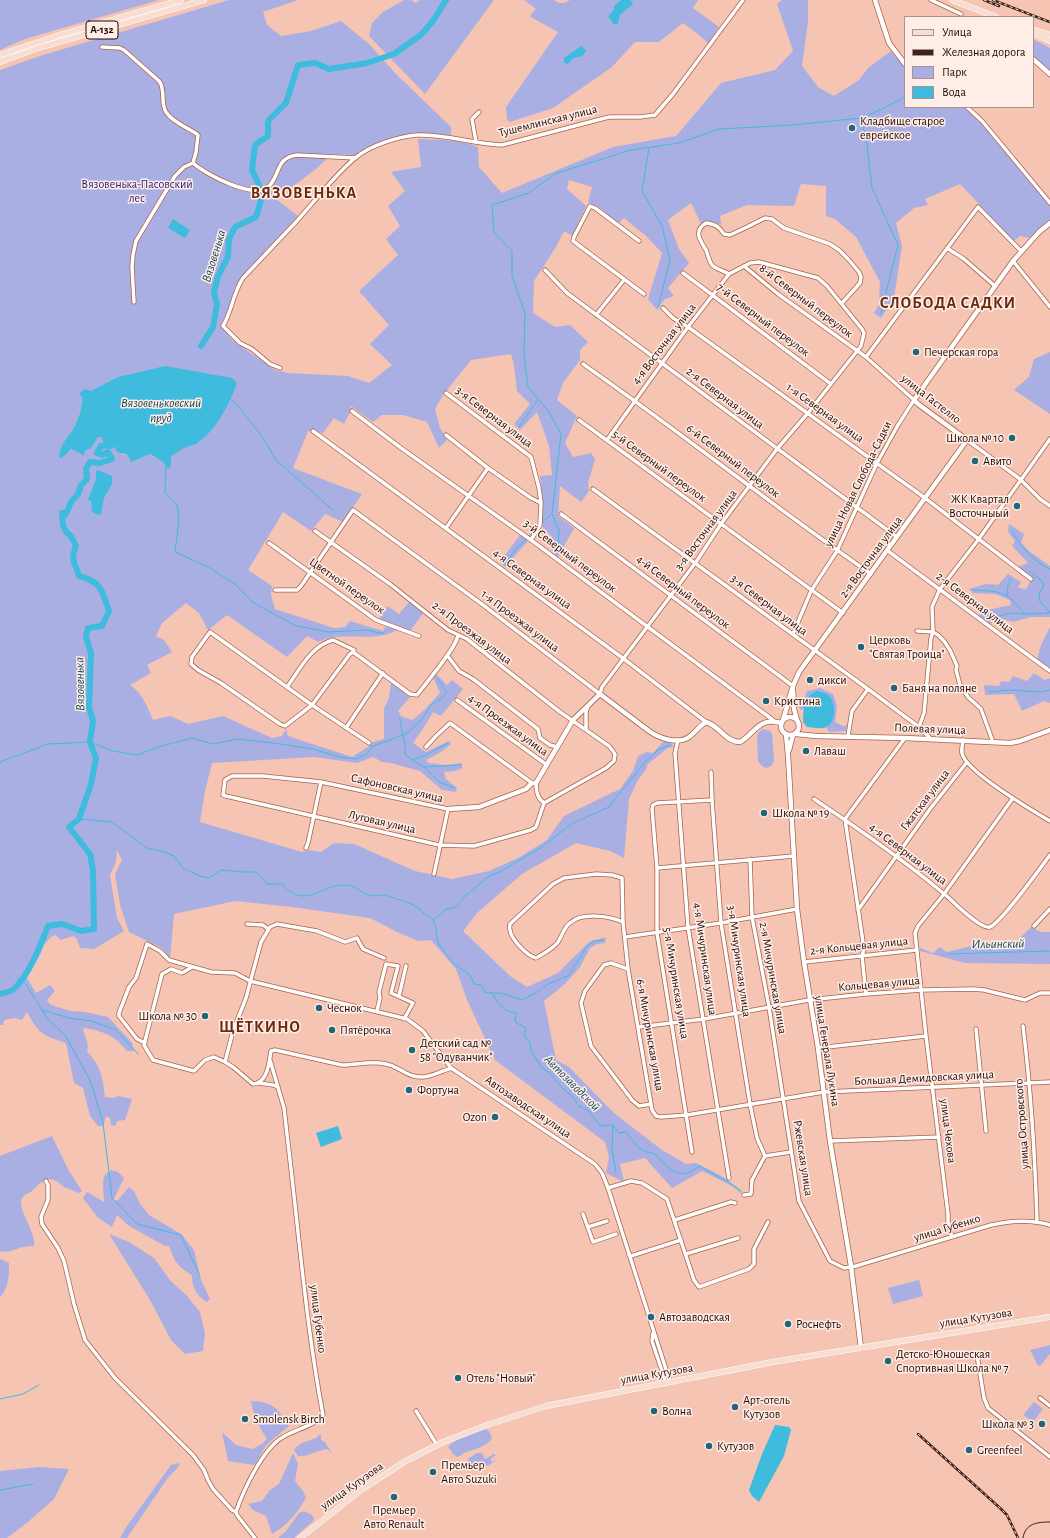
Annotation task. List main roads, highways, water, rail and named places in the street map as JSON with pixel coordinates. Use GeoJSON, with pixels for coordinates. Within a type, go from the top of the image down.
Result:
{"type":"FeatureCollection","features":[{"type":"Feature","properties":{"kind":"main road","name":"А-132"},"geometry":{"type":"LineString","coordinates":[[0,55],[54,36],[180,0]]}},
{"type":"Feature","properties":{"kind":"main road","name":"А-132"},"geometry":{"type":"LineString","coordinates":[[0,62],[38,48],[204,0]]}},
{"type":"Feature","properties":{"kind":"main road"},"geometry":{"type":"LineString","coordinates":[[952,0],[993,16]]}},
{"type":"Feature","properties":{"kind":"main road"},"geometry":{"type":"LineString","coordinates":[[1034,31],[1050,35]]}},
{"type":"Feature","properties":{"kind":"main road"},"geometry":{"type":"LineString","coordinates":[[1034,32],[1050,41]]}},
{"type":"Feature","properties":{"kind":"main road","name":"улица Кутузова"},"geometry":{"type":"LineString","coordinates":[[300,1538],[361,1490],[404,1462],[438,1445],[490,1424],[546,1406],[760,1364],[1050,1317]]}},
{"type":"Feature","properties":{"kind":"water"},"geometry":{"type":"Polygon","coordinates":[[[621,0],[630,0],[633,2],[632,5],[620,15],[618,24],[614,25],[608,16],[614,9],[614,6],[621,0]]]}},
{"type":"Feature","properties":{"kind":"water"},"geometry":{"type":"Polygon","coordinates":[[[581,46],[586,50],[583,56],[573,58],[568,64],[564,63],[564,58],[581,46]]]}},
{"type":"Feature","properties":{"kind":"water"},"geometry":{"type":"Polygon","coordinates":[[[173,219],[190,230],[185,238],[168,228],[173,219]]]}},
{"type":"Feature","properties":{"kind":"water","name":"Вязовеньковский пруд"},"geometry":{"type":"Polygon","coordinates":[[[165,366],[232,378],[237,383],[226,409],[216,425],[203,439],[171,456],[171,466],[168,469],[163,462],[150,454],[131,462],[128,455],[117,452],[115,447],[111,449],[104,448],[102,437],[98,437],[91,448],[85,451],[83,456],[71,449],[62,458],[59,457],[62,446],[73,429],[81,409],[82,397],[79,394],[84,389],[91,391],[118,377],[165,366]]]}},
{"type":"Feature","properties":{"kind":"water"},"geometry":{"type":"Polygon","coordinates":[[[98,470],[112,476],[112,484],[104,498],[101,514],[98,515],[92,512],[91,501],[88,500],[96,479],[96,471],[98,470]]]}},
{"type":"Feature","properties":{"kind":"water"},"geometry":{"type":"Polygon","coordinates":[[[817,691],[823,692],[830,697],[834,706],[834,716],[830,724],[826,727],[807,727],[803,722],[804,707],[806,700],[817,691]]]}},
{"type":"Feature","properties":{"kind":"water"},"geometry":{"type":"Polygon","coordinates":[[[338,1126],[342,1139],[321,1147],[316,1133],[338,1126]]]}},
{"type":"Feature","properties":{"kind":"water"},"geometry":{"type":"Polygon","coordinates":[[[775,1425],[789,1427],[791,1430],[784,1456],[759,1502],[752,1496],[749,1490],[762,1454],[775,1425]]]}},
{"type":"Feature","properties":{"kind":"waterway","name":"Вязовенька"},"geometry":{"type":"LineString","coordinates":[[201,346],[213,327],[217,304],[214,293],[218,276],[228,257],[229,239],[235,227],[256,217],[261,200],[259,185],[252,170],[255,145],[268,136],[268,121],[286,103],[298,65],[315,63],[329,69],[367,63],[394,54],[422,34],[433,21],[446,0]]}},
{"type":"Feature","properties":{"kind":"waterway"},"geometry":{"type":"LineString","coordinates":[[558,548],[559,530],[552,514],[561,434],[549,412],[528,387],[524,354],[525,313],[512,276],[512,251],[494,232],[492,205],[528,193],[557,173],[631,150],[679,143],[719,129],[792,125],[861,118],[904,98]]}},
{"type":"Feature","properties":{"kind":"waterway"},"geometry":{"type":"LineString","coordinates":[[861,119],[866,137],[872,188],[898,245],[881,313]]}},
{"type":"Feature","properties":{"kind":"waterway"},"geometry":{"type":"LineString","coordinates":[[649,148],[642,191],[662,226],[670,260],[658,307]]}},
{"type":"Feature","properties":{"kind":"waterway"},"geometry":{"type":"LineString","coordinates":[[230,399],[238,406],[261,435],[276,460],[333,510]]}},
{"type":"Feature","properties":{"kind":"waterway"},"geometry":{"type":"LineString","coordinates":[[519,427],[538,399]]}},
{"type":"Feature","properties":{"kind":"waterway","name":"Вязовенька"},"geometry":{"type":"LineString","coordinates":[[0,994],[13,990],[20,983],[34,959],[48,926],[62,924],[81,931],[94,929],[93,870],[90,854],[69,827],[79,819],[91,784],[96,758],[90,742],[93,721],[89,708],[91,653],[86,637],[88,628],[102,626],[109,611],[97,584],[87,578],[79,576],[73,558],[76,546],[71,536],[67,533],[63,526],[62,513],[66,514],[71,502],[78,494],[81,485],[87,479],[86,469],[90,462],[100,463],[112,459],[108,452],[102,455],[97,453],[101,446],[110,445]]}},
{"type":"Feature","properties":{"kind":"waterway"},"geometry":{"type":"LineString","coordinates":[[166,465],[165,493],[177,505],[179,520],[175,552],[208,567],[235,584],[252,602],[296,626],[329,632],[367,630],[384,633]]}},
{"type":"Feature","properties":{"kind":"waterway"},"geometry":{"type":"LineString","coordinates":[[542,523],[551,514]]}},
{"type":"Feature","properties":{"kind":"waterway"},"geometry":{"type":"LineString","coordinates":[[504,565],[517,548],[537,528]]}},
{"type":"Feature","properties":{"kind":"waterway"},"geometry":{"type":"LineString","coordinates":[[1012,531],[1028,553],[1039,563],[1050,569]]}},
{"type":"Feature","properties":{"kind":"waterway"},"geometry":{"type":"LineString","coordinates":[[1029,571],[1041,580],[1044,585],[1039,594],[1040,602],[1050,612]]}},
{"type":"Feature","properties":{"kind":"waterway"},"geometry":{"type":"LineString","coordinates":[[1007,596],[1008,585],[1011,579]]}},
{"type":"Feature","properties":{"kind":"waterway"},"geometry":{"type":"LineString","coordinates":[[973,590],[991,591],[1003,594],[1013,601],[1025,614]]}},
{"type":"Feature","properties":{"kind":"waterway"},"geometry":{"type":"LineString","coordinates":[[993,617],[1013,613],[1050,613]]}},
{"type":"Feature","properties":{"kind":"waterway"},"geometry":{"type":"LineString","coordinates":[[0,762],[48,744],[90,742],[113,751],[137,755],[158,747],[192,738],[213,744],[237,739],[273,743],[313,749],[339,757],[356,759],[367,754],[373,746],[406,734],[422,719],[432,704],[441,699],[447,693],[438,679]]}},
{"type":"Feature","properties":{"kind":"waterway"},"geometry":{"type":"LineString","coordinates":[[989,692],[1008,690],[1041,692],[1050,690]]}},
{"type":"Feature","properties":{"kind":"waterway"},"geometry":{"type":"LineString","coordinates":[[400,719],[405,745],[405,754],[412,760],[424,756],[448,743]]}},
{"type":"Feature","properties":{"kind":"waterway"},"geometry":{"type":"LineString","coordinates":[[433,920],[445,910],[458,906],[464,897],[488,877],[542,847],[573,823],[609,807],[645,762],[658,750],[670,745]]}},
{"type":"Feature","properties":{"kind":"waterway"},"geometry":{"type":"LineString","coordinates":[[412,760],[424,767],[439,782],[455,788]]}},
{"type":"Feature","properties":{"kind":"waterway"},"geometry":{"type":"LineString","coordinates":[[424,767],[461,765]]}},
{"type":"Feature","properties":{"kind":"waterway","name":"Автозаводской"},"geometry":{"type":"LineString","coordinates":[[79,819],[112,822],[147,848],[165,852],[174,856],[183,868],[200,876],[209,878],[221,870],[256,872],[267,884],[282,884],[291,892],[298,895],[306,896],[328,888],[346,885],[352,886],[368,895],[385,895],[415,906],[433,920],[436,927],[438,943],[452,961],[468,974],[474,984],[481,985],[485,992],[492,993],[501,1006],[516,1013],[515,1022],[526,1028],[524,1035],[530,1043],[531,1051],[542,1068],[550,1073],[562,1088],[573,1097],[579,1106],[589,1111],[600,1126],[613,1125],[619,1133],[626,1132],[634,1143],[641,1149],[653,1153],[674,1172],[685,1174],[699,1166],[730,1183],[741,1191]]}},
{"type":"Feature","properties":{"kind":"waterway"},"geometry":{"type":"LineString","coordinates":[[492,993],[501,993],[522,1000],[539,991],[548,984],[568,976],[586,948],[593,941],[604,940]]}},
{"type":"Feature","properties":{"kind":"waterway","name":"Ильинский"},"geometry":{"type":"LineString","coordinates":[[947,954],[1050,951]]}},
{"type":"Feature","properties":{"kind":"waterway"},"geometry":{"type":"LineString","coordinates":[[22,978],[47,1018],[65,1035],[91,1082],[103,1123],[112,1198],[137,1224],[181,1235],[200,1276]]}},
{"type":"Feature","properties":{"kind":"waterway"},"geometry":{"type":"LineString","coordinates":[[42,1010],[69,1018],[91,1021],[116,1030],[138,1054]]}},
{"type":"Feature","properties":{"kind":"waterway"},"geometry":{"type":"LineString","coordinates":[[613,1125],[612,1150],[616,1172]]}},
{"type":"Feature","properties":{"kind":"waterway"},"geometry":{"type":"LineString","coordinates":[[0,1399],[23,1394],[39,1385]]}},
{"type":"Feature","properties":{"kind":"waterway"},"geometry":{"type":"LineString","coordinates":[[0,1490],[33,1484]]}},
{"type":"Feature","properties":{"kind":"tram line"},"geometry":{"type":"LineString","coordinates":[[1023,1538],[1024,1533],[1029,1526],[1041,1522],[1050,1522]]}},
{"type":"Feature","properties":{"kind":"railway"},"geometry":{"type":"LineString","coordinates":[[984,0],[999,6]]}},
{"type":"Feature","properties":{"kind":"railway"},"geometry":{"type":"LineString","coordinates":[[993,0],[1050,22]]}},
{"type":"Feature","properties":{"kind":"railway"},"geometry":{"type":"LineString","coordinates":[[918,1434],[1007,1515],[1018,1538]]}},
{"type":"Feature","properties":{"kind":"place","name":"Кладбище старое еврейское"},"geometry":{"type":"Point","coordinates":[852,128]}},
{"type":"Feature","properties":{"kind":"place","name":"Печерская гора"},"geometry":{"type":"Point","coordinates":[916,352]}},
{"type":"Feature","properties":{"kind":"place","name":"Школа № 10"},"geometry":{"type":"Point","coordinates":[1012,438]}},
{"type":"Feature","properties":{"kind":"place","name":"Авито"},"geometry":{"type":"Point","coordinates":[975,461]}},
{"type":"Feature","properties":{"kind":"place","name":"ЖК Квартал Восточныый"},"geometry":{"type":"Point","coordinates":[1017,506]}},
{"type":"Feature","properties":{"kind":"place","name":"Церковь \"Святая Троица\""},"geometry":{"type":"Point","coordinates":[861,647]}},
{"type":"Feature","properties":{"kind":"place","name":"дикси"},"geometry":{"type":"Point","coordinates":[810,680]}},
{"type":"Feature","properties":{"kind":"place","name":"Баня на поляне"},"geometry":{"type":"Point","coordinates":[894,688]}},
{"type":"Feature","properties":{"kind":"place","name":"Кристина"},"geometry":{"type":"Point","coordinates":[766,701]}},
{"type":"Feature","properties":{"kind":"place","name":"Лаваш"},"geometry":{"type":"Point","coordinates":[806,751]}},
{"type":"Feature","properties":{"kind":"place","name":"Школа № 19"},"geometry":{"type":"Point","coordinates":[764,813]}},
{"type":"Feature","properties":{"kind":"place","name":"Чеснок"},"geometry":{"type":"Point","coordinates":[319,1008]}},
{"type":"Feature","properties":{"kind":"place","name":"Школа № 30"},"geometry":{"type":"Point","coordinates":[205,1016]}},
{"type":"Feature","properties":{"kind":"place","name":"Пятёрочка"},"geometry":{"type":"Point","coordinates":[332,1030]}},
{"type":"Feature","properties":{"kind":"place","name":"Детский сад № 58 \"Одуванчик\""},"geometry":{"type":"Point","coordinates":[412,1050]}},
{"type":"Feature","properties":{"kind":"place","name":"Фортуна"},"geometry":{"type":"Point","coordinates":[409,1090]}},
{"type":"Feature","properties":{"kind":"place","name":"Ozon"},"geometry":{"type":"Point","coordinates":[495,1117]}},
{"type":"Feature","properties":{"kind":"place","name":"Автозаводская"},"geometry":{"type":"Point","coordinates":[651,1317]}},
{"type":"Feature","properties":{"kind":"place","name":"Роснефть"},"geometry":{"type":"Point","coordinates":[788,1324]}},
{"type":"Feature","properties":{"kind":"place","name":"Детско-Юношеская Спортивная Школа № 7"},"geometry":{"type":"Point","coordinates":[888,1361]}},
{"type":"Feature","properties":{"kind":"place","name":"Отель \"Новый\""},"geometry":{"type":"Point","coordinates":[458,1378]}},
{"type":"Feature","properties":{"kind":"place","name":"Арт-отель Кутузов"},"geometry":{"type":"Point","coordinates":[735,1407]}},
{"type":"Feature","properties":{"kind":"place","name":"Волна"},"geometry":{"type":"Point","coordinates":[654,1411]}},
{"type":"Feature","properties":{"kind":"place","name":"Smolensk Birch"},"geometry":{"type":"Point","coordinates":[245,1419]}},
{"type":"Feature","properties":{"kind":"place","name":"Школа № 3"},"geometry":{"type":"Point","coordinates":[1042,1424]}},
{"type":"Feature","properties":{"kind":"place","name":"Кутузов"},"geometry":{"type":"Point","coordinates":[709,1446]}},
{"type":"Feature","properties":{"kind":"place","name":"Greenfeel"},"geometry":{"type":"Point","coordinates":[969,1450]}},
{"type":"Feature","properties":{"kind":"place","name":"Премьер Авто Suzuki"},"geometry":{"type":"Point","coordinates":[433,1472]}},
{"type":"Feature","properties":{"kind":"place","name":"Премьер Авто Renault"},"geometry":{"type":"Point","coordinates":[394,1497]}},
{"type":"Feature","properties":{"kind":"district","name":"ВЯЗОВЕНЬКА"},"geometry":{"type":"Point","coordinates":[304,193]}},
{"type":"Feature","properties":{"kind":"district","name":"СЛОБОДА САДКИ"},"geometry":{"type":"Point","coordinates":[948,303]}},
{"type":"Feature","properties":{"kind":"district","name":"ЩЁТКИНО"},"geometry":{"type":"Point","coordinates":[260,1027]}},
{"type":"Feature","properties":{"kind":"park label","name":"Вязовенька-Пасовский лес"},"geometry":{"type":"Point","coordinates":[137,191]}}]}
